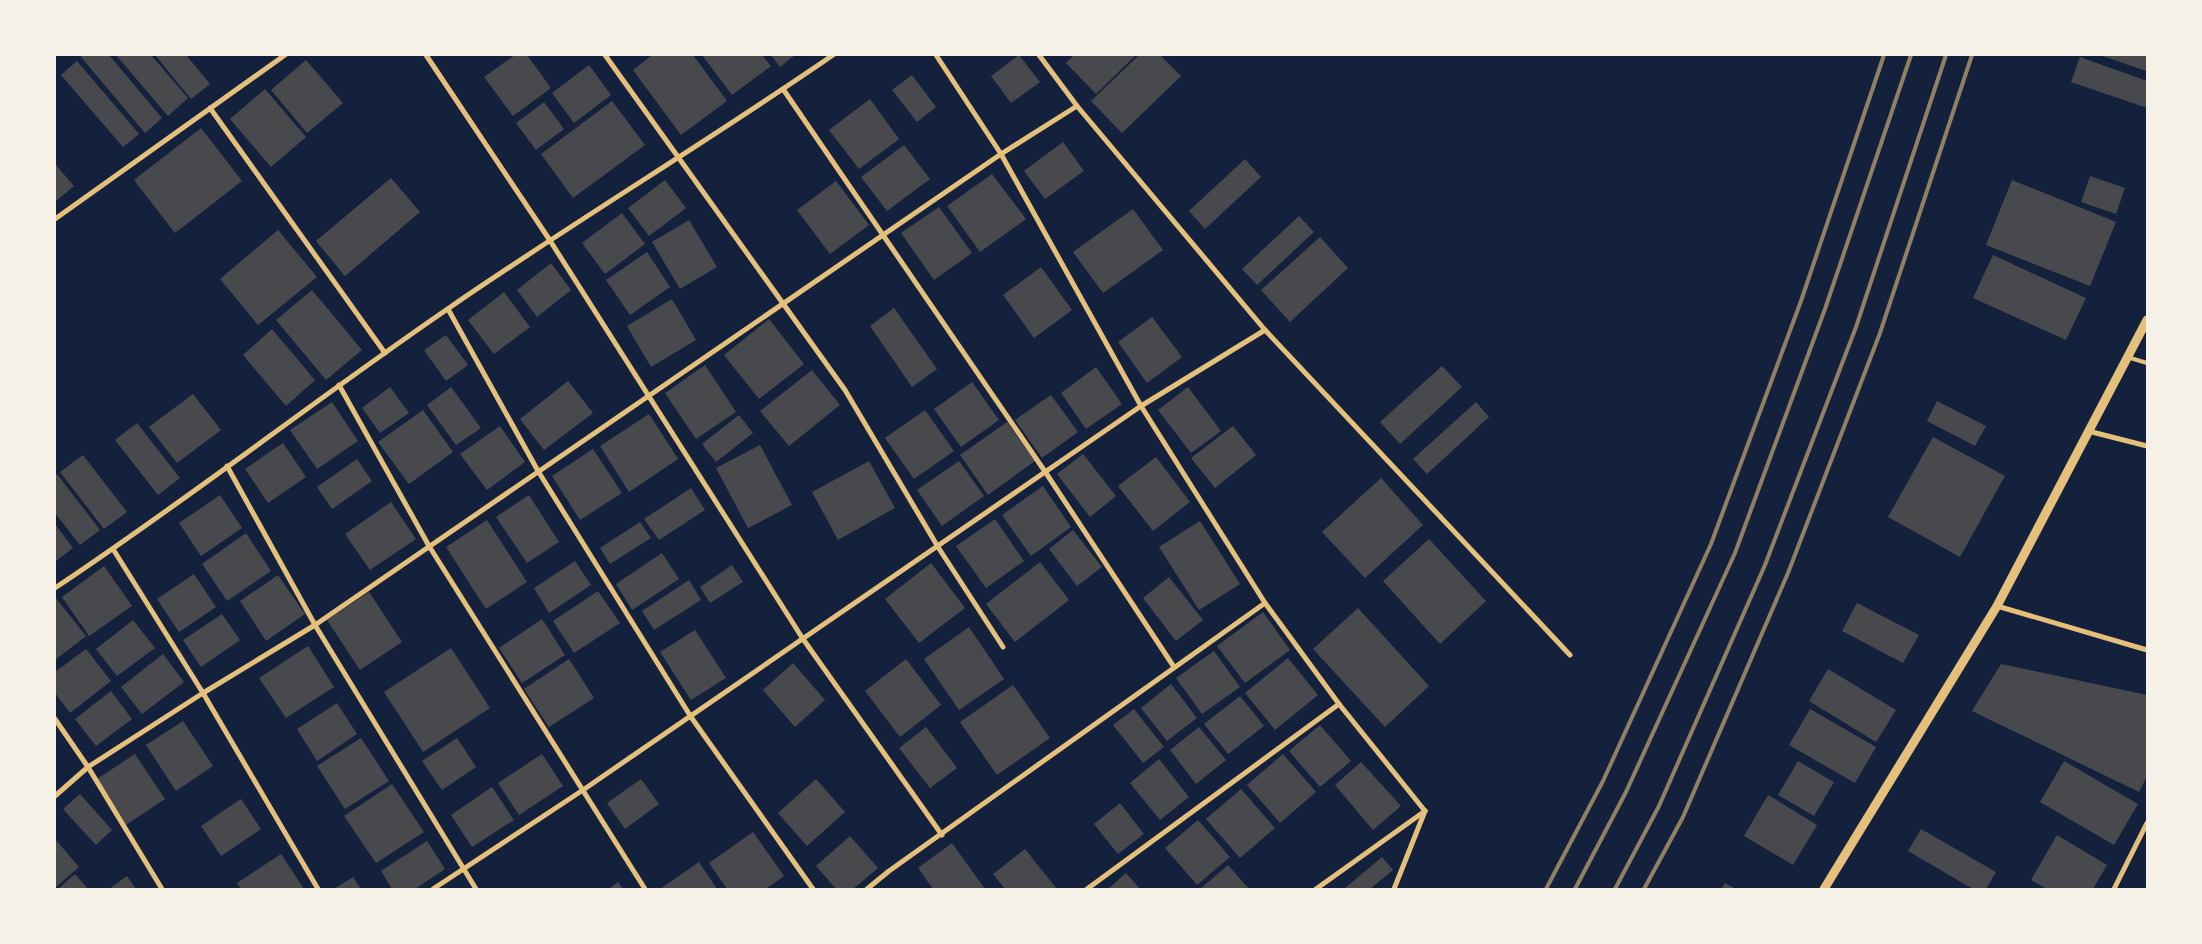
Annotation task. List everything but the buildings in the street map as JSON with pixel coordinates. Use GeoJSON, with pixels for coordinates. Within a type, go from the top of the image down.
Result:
{"type":"FeatureCollection","features":[{"type":"Feature","properties":{"kind":"street"},"geometry":{"type":"LineString","coordinates":[[55,219],[285,55]]}},
{"type":"Feature","properties":{"kind":"street"},"geometry":{"type":"LineString","coordinates":[[426,55],[549,239],[803,639],[942,835]]}},
{"type":"Feature","properties":{"kind":"street"},"geometry":{"type":"LineString","coordinates":[[605,55],[846,390],[938,547],[1003,647]]}},
{"type":"Feature","properties":{"kind":"street"},"geometry":{"type":"LineString","coordinates":[[55,588],[113,549],[339,385],[549,239],[833,55]]}},
{"type":"Feature","properties":{"kind":"street"},"geometry":{"type":"LineString","coordinates":[[936,55],[1001,154],[1141,406],[1265,603],[1339,704],[1425,810]]}},
{"type":"Feature","properties":{"kind":"street"},"geometry":{"type":"LineString","coordinates":[[1039,55],[1077,106],[1265,330],[1570,655]]}},
{"type":"Feature","properties":{"kind":"street"},"geometry":{"type":"LineString","coordinates":[[783,89],[1046,472],[1174,667]]}},
{"type":"Feature","properties":{"kind":"street"},"geometry":{"type":"LineString","coordinates":[[55,796],[88,767],[203,693],[315,625],[1001,154],[1077,106]]}},
{"type":"Feature","properties":{"kind":"street"},"geometry":{"type":"LineString","coordinates":[[210,108],[385,353]]}},
{"type":"Feature","properties":{"kind":"street"},"geometry":{"type":"LineString","coordinates":[[448,309],[538,471],[690,717],[813,889]]}},
{"type":"Feature","properties":{"kind":"street"},"geometry":{"type":"LineString","coordinates":[[1824,889],[1997,606],[2147,320]]}},
{"type":"Feature","properties":{"kind":"street"},"geometry":{"type":"LineString","coordinates":[[433,889],[583,790],[1141,406],[1265,330]]}},
{"type":"Feature","properties":{"kind":"street"},"geometry":{"type":"LineString","coordinates":[[339,385],[428,546],[645,889]]}},
{"type":"Feature","properties":{"kind":"street"},"geometry":{"type":"LineString","coordinates":[[2088,432],[2147,446]]}},
{"type":"Feature","properties":{"kind":"street"},"geometry":{"type":"LineString","coordinates":[[227,466],[315,625],[476,889]]}},
{"type":"Feature","properties":{"kind":"street"},"geometry":{"type":"LineString","coordinates":[[113,549],[203,693],[318,889]]}},
{"type":"Feature","properties":{"kind":"street"},"geometry":{"type":"LineString","coordinates":[[867,889],[1265,603]]}},
{"type":"Feature","properties":{"kind":"street"},"geometry":{"type":"LineString","coordinates":[[1997,606],[2147,650]]}},
{"type":"Feature","properties":{"kind":"street"},"geometry":{"type":"LineString","coordinates":[[1087,889],[1339,704]]}},
{"type":"Feature","properties":{"kind":"street"},"geometry":{"type":"LineString","coordinates":[[55,719],[88,767],[162,889]]}},
{"type":"Feature","properties":{"kind":"street"},"geometry":{"type":"LineString","coordinates":[[1316,889],[1425,810]]}},
{"type":"Feature","properties":{"kind":"street"},"geometry":{"type":"LineString","coordinates":[[1394,889],[1425,810]]}},
{"type":"Feature","properties":{"kind":"street"},"geometry":{"type":"LineString","coordinates":[[2114,889],[2147,824]]}},
{"type":"Feature","properties":{"kind":"lane"},"geometry":{"type":"LineString","coordinates":[[2127,358],[2147,363]]}},
{"type":"Feature","properties":{"kind":"railway"},"geometry":{"type":"LineString","coordinates":[[1546,889],[1603,781],[1711,544],[1801,301],[1884,55]]}},
{"type":"Feature","properties":{"kind":"railway"},"geometry":{"type":"LineString","coordinates":[[1575,889],[1626,792],[1735,553],[1825,309],[1911,55]]}},
{"type":"Feature","properties":{"kind":"railway"},"geometry":{"type":"LineString","coordinates":[[1615,889],[1659,806],[1765,565],[1856,327],[1946,55]]}},
{"type":"Feature","properties":{"kind":"railway"},"geometry":{"type":"LineString","coordinates":[[1644,889],[1683,817],[1788,573],[1880,333],[1972,55]]}}]}
